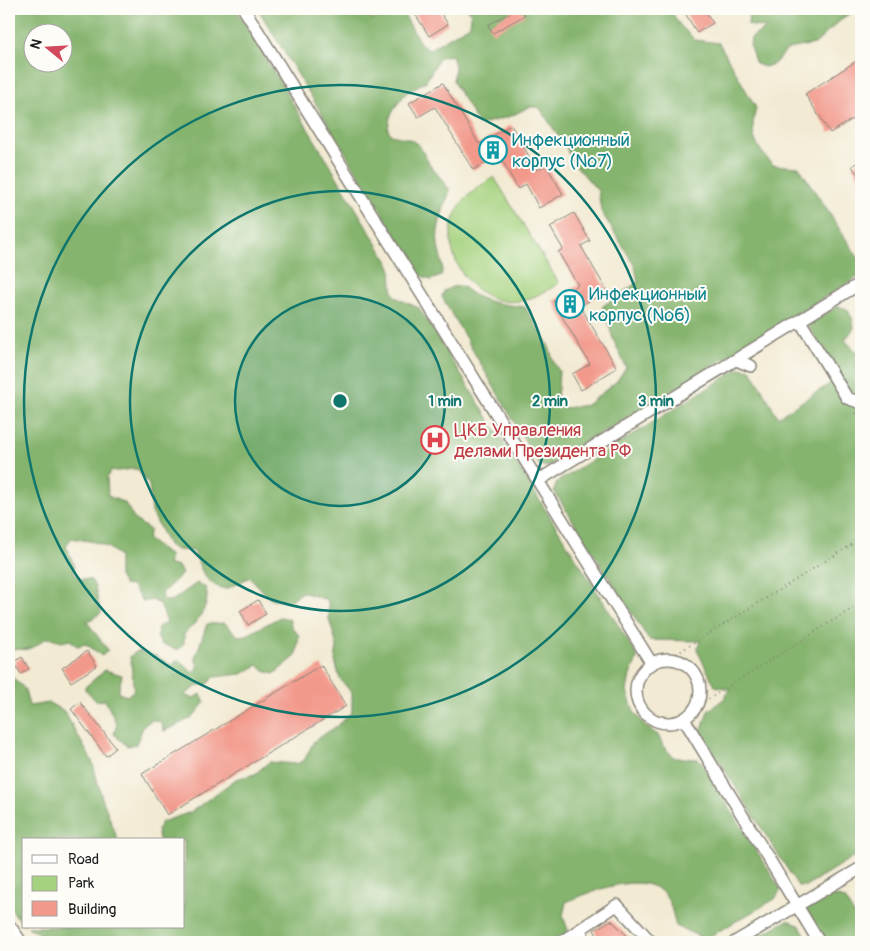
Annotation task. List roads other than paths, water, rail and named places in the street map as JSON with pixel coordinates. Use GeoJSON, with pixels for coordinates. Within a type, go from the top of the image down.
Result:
{"type":"FeatureCollection","features":[{"type":"Feature","properties":{"kind":"lane"},"geometry":{"type":"LineString","coordinates":[[244,9],[652,664]]}},
{"type":"Feature","properties":{"kind":"lane"},"geometry":{"type":"LineString","coordinates":[[539,480],[861,283]]}},
{"type":"Feature","properties":{"kind":"lane"},"geometry":{"type":"LineString","coordinates":[[800,321],[833,384],[847,398],[861,403]]}},
{"type":"Feature","properties":{"kind":"lane"},"geometry":{"type":"LineString","coordinates":[[736,360],[751,366]]}},
{"type":"Feature","properties":{"kind":"lane"},"geometry":{"type":"LineString","coordinates":[[668,659],[684,663],[696,675],[700,691],[696,707],[684,719],[668,723],[660,722],[646,714],[641,708],[636,692],[637,683],[645,669],[652,664],[668,659]]}},
{"type":"Feature","properties":{"kind":"lane"},"geometry":{"type":"LineString","coordinates":[[684,719],[820,942]]}},
{"type":"Feature","properties":{"kind":"lane"},"geometry":{"type":"LineString","coordinates":[[735,942],[861,868]]}},
{"type":"Feature","properties":{"kind":"lane"},"geometry":{"type":"LineString","coordinates":[[561,942],[617,905],[651,942]]}},
{"type":"Feature","properties":{"kind":"lane"},"geometry":{"type":"LineString","coordinates":[[9,925],[21,942]]}},
{"type":"Feature","properties":{"kind":"lane"},"geometry":{"type":"LineString","coordinates":[[579,930],[586,942]]}},
{"type":"Feature","properties":{"kind":"place","name":"Инфекционный корпус (№7)"},"geometry":{"type":"Point","coordinates":[493,150]}},
{"type":"Feature","properties":{"kind":"place","name":"Инфекционный корпус (№6)"},"geometry":{"type":"Point","coordinates":[570,304]}},
{"type":"Feature","properties":{"kind":"place","name":"ЦКБ Управления делами Президента РФ"},"geometry":{"type":"Point","coordinates":[435,440]}}]}
